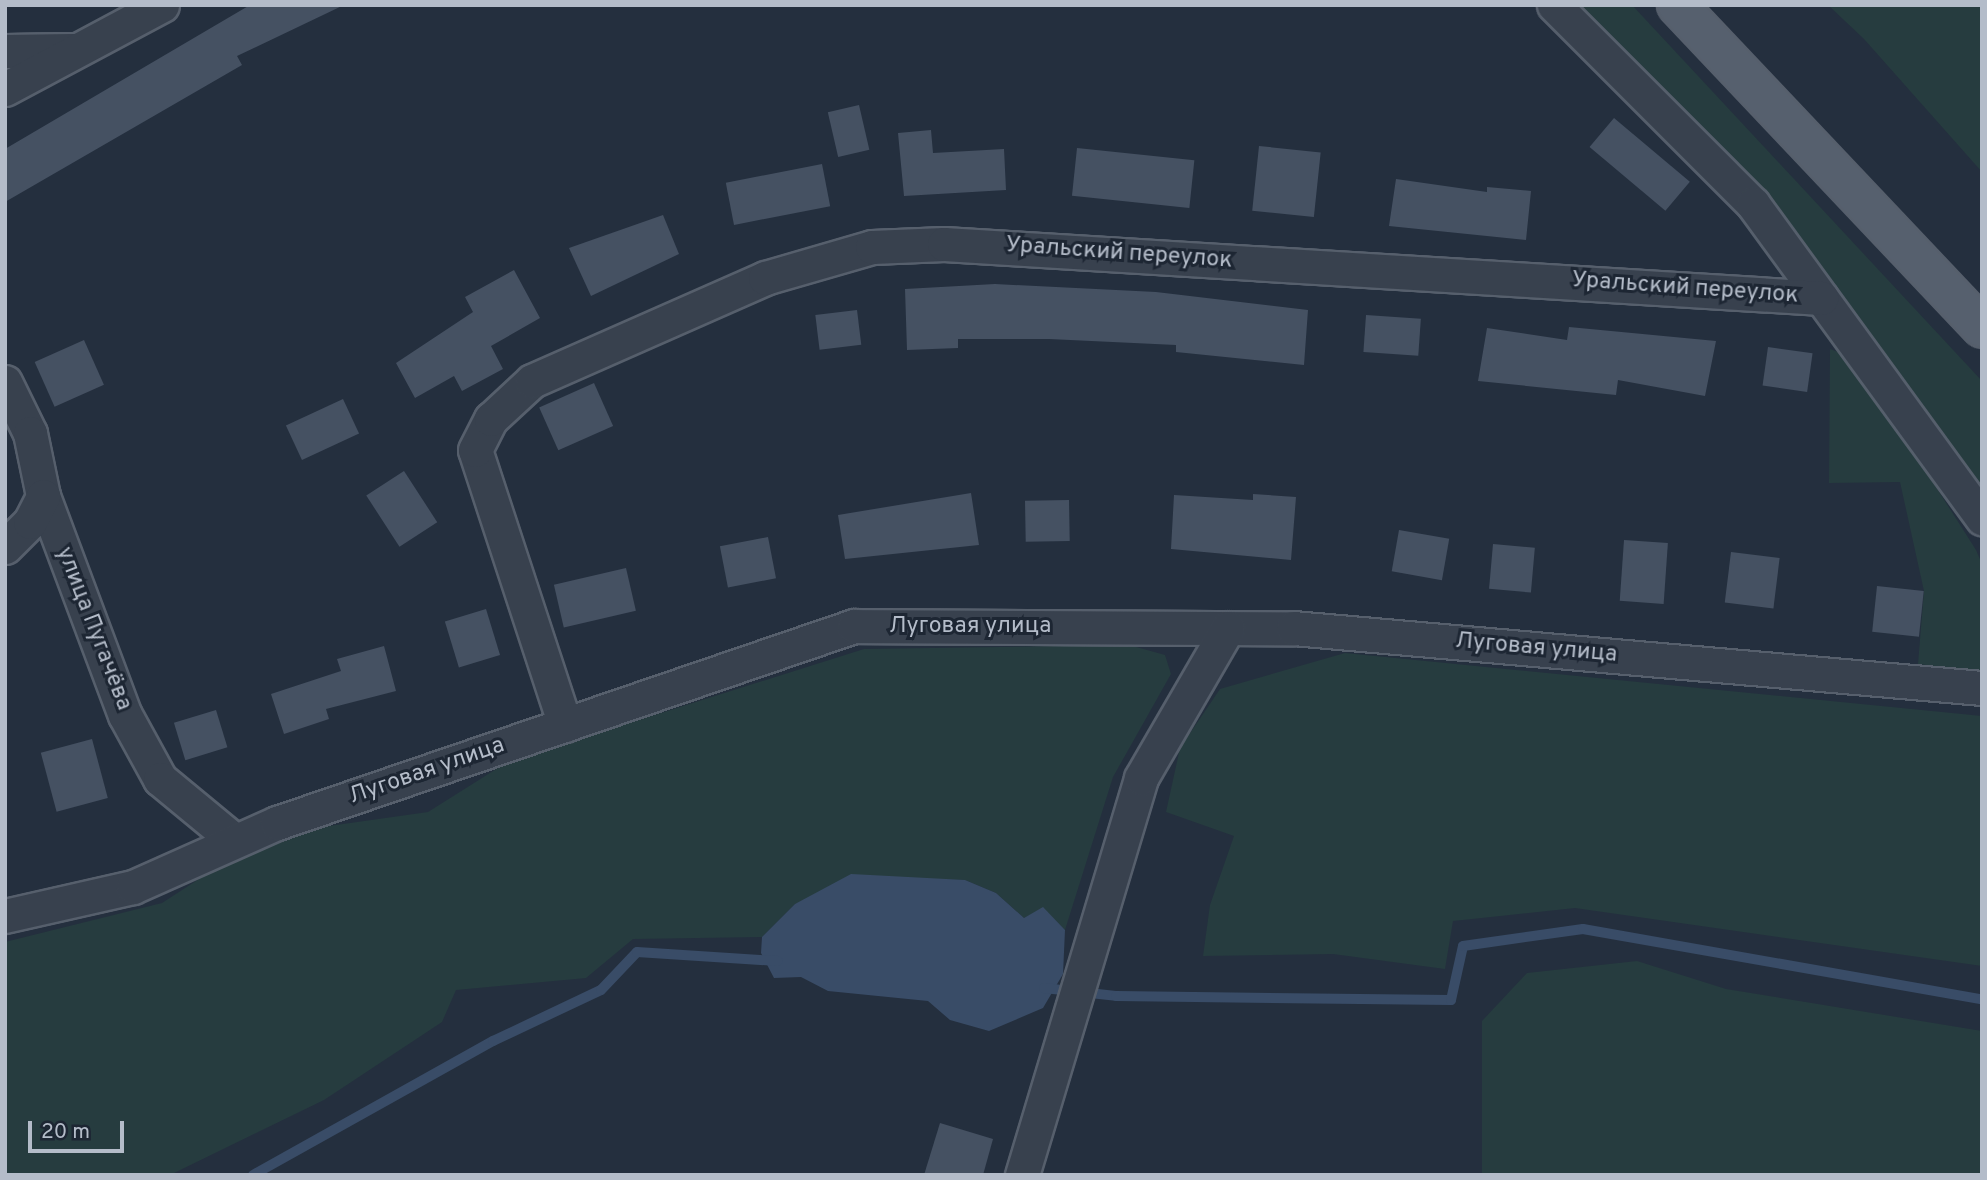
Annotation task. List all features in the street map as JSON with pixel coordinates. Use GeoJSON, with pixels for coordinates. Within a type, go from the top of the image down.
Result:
{"type":"FeatureCollection","features":[{"type":"Feature","properties":{"kind":"main road"},"geometry":{"type":"LineString","coordinates":[[1678,5],[1982,328]]}},
{"type":"Feature","properties":{"kind":"street"},"geometry":{"type":"LineString","coordinates":[[5,89],[162,5]]}},
{"type":"Feature","properties":{"kind":"street"},"geometry":{"type":"LineString","coordinates":[[1554,5],[1753,204],[1982,517]]}},
{"type":"Feature","properties":{"kind":"street"},"geometry":{"type":"LineString","coordinates":[[5,51],[79,50]]}},
{"type":"Feature","properties":{"kind":"street","name":"Уральский переулок"},"geometry":{"type":"LineString","coordinates":[[565,725],[475,450],[491,419],[532,381],[765,278],[872,247],[944,244],[1821,298]]}},
{"type":"Feature","properties":{"kind":"street","name":"улица Пугачёва"},"geometry":{"type":"LineString","coordinates":[[5,382],[30,433],[43,496],[125,715],[160,779],[235,841]]}},
{"type":"Feature","properties":{"kind":"street"},"geometry":{"type":"LineString","coordinates":[[5,547],[30,522],[43,496]]}},
{"type":"Feature","properties":{"kind":"street","name":"Луговая улица"},"geometry":{"type":"LineString","coordinates":[[5,916],[133,887],[235,841],[854,626],[1293,628],[1982,688]]}},
{"type":"Feature","properties":{"kind":"street"},"geometry":{"type":"LineString","coordinates":[[1022,1175],[1141,778],[1227,628]]}},
{"type":"Feature","properties":{"kind":"green space"},"geometry":{"type":"Polygon","coordinates":[[[1571,5],[1632,5],[1982,381],[1982,486],[1866,336],[1571,5]]]}},
{"type":"Feature","properties":{"kind":"green space"},"geometry":{"type":"Polygon","coordinates":[[[1828,5],[1982,5],[1982,172],[1864,39],[1828,5]]]}},
{"type":"Feature","properties":{"kind":"green space"},"geometry":{"type":"Polygon","coordinates":[[[1830,349],[1854,358],[1976,550],[1982,564],[1982,672],[1918,664],[1924,591],[1900,482],[1829,483],[1830,349]]]}},
{"type":"Feature","properties":{"kind":"green space"},"geometry":{"type":"Polygon","coordinates":[[[1129,645],[1165,655],[1171,674],[1113,777],[1065,930],[1043,908],[1024,918],[996,893],[965,880],[919,879],[795,904],[762,937],[633,939],[586,978],[456,990],[442,1022],[324,1100],[170,1175],[5,1175],[5,942],[162,903],[239,853],[322,827],[428,812],[509,761],[864,649],[1129,645]]]}},
{"type":"Feature","properties":{"kind":"green space"},"geometry":{"type":"Polygon","coordinates":[[[1345,653],[1982,716],[1982,966],[1575,908],[1453,921],[1445,969],[1333,954],[1203,956],[1210,905],[1234,836],[1166,812],[1180,748],[1220,689],[1345,653]]]}},
{"type":"Feature","properties":{"kind":"green space"},"geometry":{"type":"Polygon","coordinates":[[[1637,961],[1726,989],[1982,1031],[1982,1175],[1482,1175],[1482,1021],[1527,973],[1637,961]]]}},
{"type":"Feature","properties":{"kind":"water"},"geometry":{"type":"Polygon","coordinates":[[[851,874],[965,880],[996,893],[1024,918],[1043,907],[1065,930],[1063,974],[1043,1008],[989,1031],[950,1020],[928,1001],[828,991],[801,977],[774,978],[761,953],[762,937],[795,904],[851,874]]]}},
{"type":"Feature","properties":{"kind":"building"},"geometry":{"type":"Polygon","coordinates":[[[250,5],[344,5],[237,56],[242,65],[5,202],[5,149],[250,5]]]}},
{"type":"Feature","properties":{"kind":"building"},"geometry":{"type":"Polygon","coordinates":[[[859,105],[869,150],[838,157],[828,112],[859,105]]]}},
{"type":"Feature","properties":{"kind":"building"},"geometry":{"type":"Polygon","coordinates":[[[1614,118],[1690,182],[1665,211],[1590,147],[1614,118]]]}},
{"type":"Feature","properties":{"kind":"building"},"geometry":{"type":"Polygon","coordinates":[[[931,130],[933,153],[1004,149],[1006,190],[904,196],[898,133],[931,130]]]}},
{"type":"Feature","properties":{"kind":"building"},"geometry":{"type":"Polygon","coordinates":[[[1259,146],[1321,152],[1314,217],[1252,211],[1259,146]]]}},
{"type":"Feature","properties":{"kind":"building"},"geometry":{"type":"Polygon","coordinates":[[[1077,148],[1194,160],[1189,208],[1072,196],[1077,148]]]}},
{"type":"Feature","properties":{"kind":"building"},"geometry":{"type":"Polygon","coordinates":[[[822,164],[830,206],[734,225],[726,183],[822,164]]]}},
{"type":"Feature","properties":{"kind":"building"},"geometry":{"type":"Polygon","coordinates":[[[1396,179],[1487,192],[1487,187],[1531,191],[1526,240],[1389,226],[1396,179]]]}},
{"type":"Feature","properties":{"kind":"building"},"geometry":{"type":"Polygon","coordinates":[[[663,215],[679,254],[591,296],[569,248],[663,215]]]}},
{"type":"Feature","properties":{"kind":"building"},"geometry":{"type":"Polygon","coordinates":[[[514,270],[540,318],[491,346],[503,369],[462,391],[454,376],[415,398],[396,363],[473,312],[465,297],[514,270]]]}},
{"type":"Feature","properties":{"kind":"building"},"geometry":{"type":"Polygon","coordinates":[[[995,284],[1156,292],[1308,310],[1304,365],[1176,352],[1176,345],[1049,339],[958,339],[958,348],[907,350],[905,289],[995,284]]]}},
{"type":"Feature","properties":{"kind":"building"},"geometry":{"type":"Polygon","coordinates":[[[857,310],[861,345],[820,350],[815,315],[857,310]]]}},
{"type":"Feature","properties":{"kind":"building"},"geometry":{"type":"Polygon","coordinates":[[[1366,315],[1421,319],[1418,356],[1363,352],[1366,315]]]}},
{"type":"Feature","properties":{"kind":"building"},"geometry":{"type":"Polygon","coordinates":[[[1569,327],[1716,341],[1705,396],[1618,380],[1616,395],[1478,381],[1487,328],[1567,340],[1569,327]]]}},
{"type":"Feature","properties":{"kind":"building"},"geometry":{"type":"Polygon","coordinates":[[[84,340],[104,385],[55,407],[35,362],[84,340]]]}},
{"type":"Feature","properties":{"kind":"building"},"geometry":{"type":"Polygon","coordinates":[[[1768,347],[1813,353],[1807,392],[1763,386],[1768,347]]]}},
{"type":"Feature","properties":{"kind":"building"},"geometry":{"type":"Polygon","coordinates":[[[594,383],[613,426],[558,450],[539,407],[594,383]]]}},
{"type":"Feature","properties":{"kind":"building"},"geometry":{"type":"Polygon","coordinates":[[[343,399],[359,433],[302,460],[286,426],[343,399]]]}},
{"type":"Feature","properties":{"kind":"building"},"geometry":{"type":"Polygon","coordinates":[[[404,471],[437,522],[399,547],[366,496],[404,471]]]}},
{"type":"Feature","properties":{"kind":"building"},"geometry":{"type":"Polygon","coordinates":[[[971,493],[979,545],[845,559],[838,515],[971,493]]]}},
{"type":"Feature","properties":{"kind":"building"},"geometry":{"type":"Polygon","coordinates":[[[1253,494],[1296,497],[1291,560],[1171,549],[1174,495],[1253,500],[1253,494]]]}},
{"type":"Feature","properties":{"kind":"building"},"geometry":{"type":"Polygon","coordinates":[[[1069,500],[1070,541],[1026,542],[1025,501],[1069,500]]]}},
{"type":"Feature","properties":{"kind":"building"},"geometry":{"type":"Polygon","coordinates":[[[1399,530],[1449,539],[1442,580],[1392,571],[1399,530]]]}},
{"type":"Feature","properties":{"kind":"building"},"geometry":{"type":"Polygon","coordinates":[[[768,537],[776,578],[728,588],[720,546],[768,537]]]}},
{"type":"Feature","properties":{"kind":"building"},"geometry":{"type":"Polygon","coordinates":[[[1624,540],[1668,543],[1664,604],[1620,601],[1624,540]]]}},
{"type":"Feature","properties":{"kind":"building"},"geometry":{"type":"Polygon","coordinates":[[[1493,544],[1535,548],[1531,592],[1489,589],[1493,544]]]}},
{"type":"Feature","properties":{"kind":"building"},"geometry":{"type":"Polygon","coordinates":[[[1731,552],[1780,558],[1773,609],[1725,603],[1731,552]]]}},
{"type":"Feature","properties":{"kind":"building"},"geometry":{"type":"Polygon","coordinates":[[[626,568],[636,611],[564,628],[554,585],[626,568]]]}},
{"type":"Feature","properties":{"kind":"building"},"geometry":{"type":"Polygon","coordinates":[[[1877,586],[1924,591],[1919,637],[1872,632],[1877,586]]]}},
{"type":"Feature","properties":{"kind":"building"},"geometry":{"type":"Polygon","coordinates":[[[486,609],[500,655],[459,667],[445,622],[486,609]]]}},
{"type":"Feature","properties":{"kind":"building"},"geometry":{"type":"Polygon","coordinates":[[[384,646],[396,691],[326,709],[329,719],[284,734],[271,694],[341,671],[337,659],[384,646]]]}},
{"type":"Feature","properties":{"kind":"building"},"geometry":{"type":"Polygon","coordinates":[[[216,710],[227,747],[185,760],[174,723],[216,710]]]}},
{"type":"Feature","properties":{"kind":"building"},"geometry":{"type":"Polygon","coordinates":[[[92,739],[108,798],[57,812],[41,753],[92,739]]]}},
{"type":"Feature","properties":{"kind":"building"},"geometry":{"type":"Polygon","coordinates":[[[940,1123],[993,1139],[983,1175],[924,1175],[940,1123]]]}},
{"type":"Feature","properties":{"kind":"waterway"},"geometry":{"type":"LineString","coordinates":[[1044,988],[1116,996],[1451,1000],[1463,946],[1583,929],[1982,999]]}},
{"type":"Feature","properties":{"kind":"waterway"},"geometry":{"type":"LineString","coordinates":[[253,1175],[493,1041],[601,990],[637,952],[778,961]]}}]}
